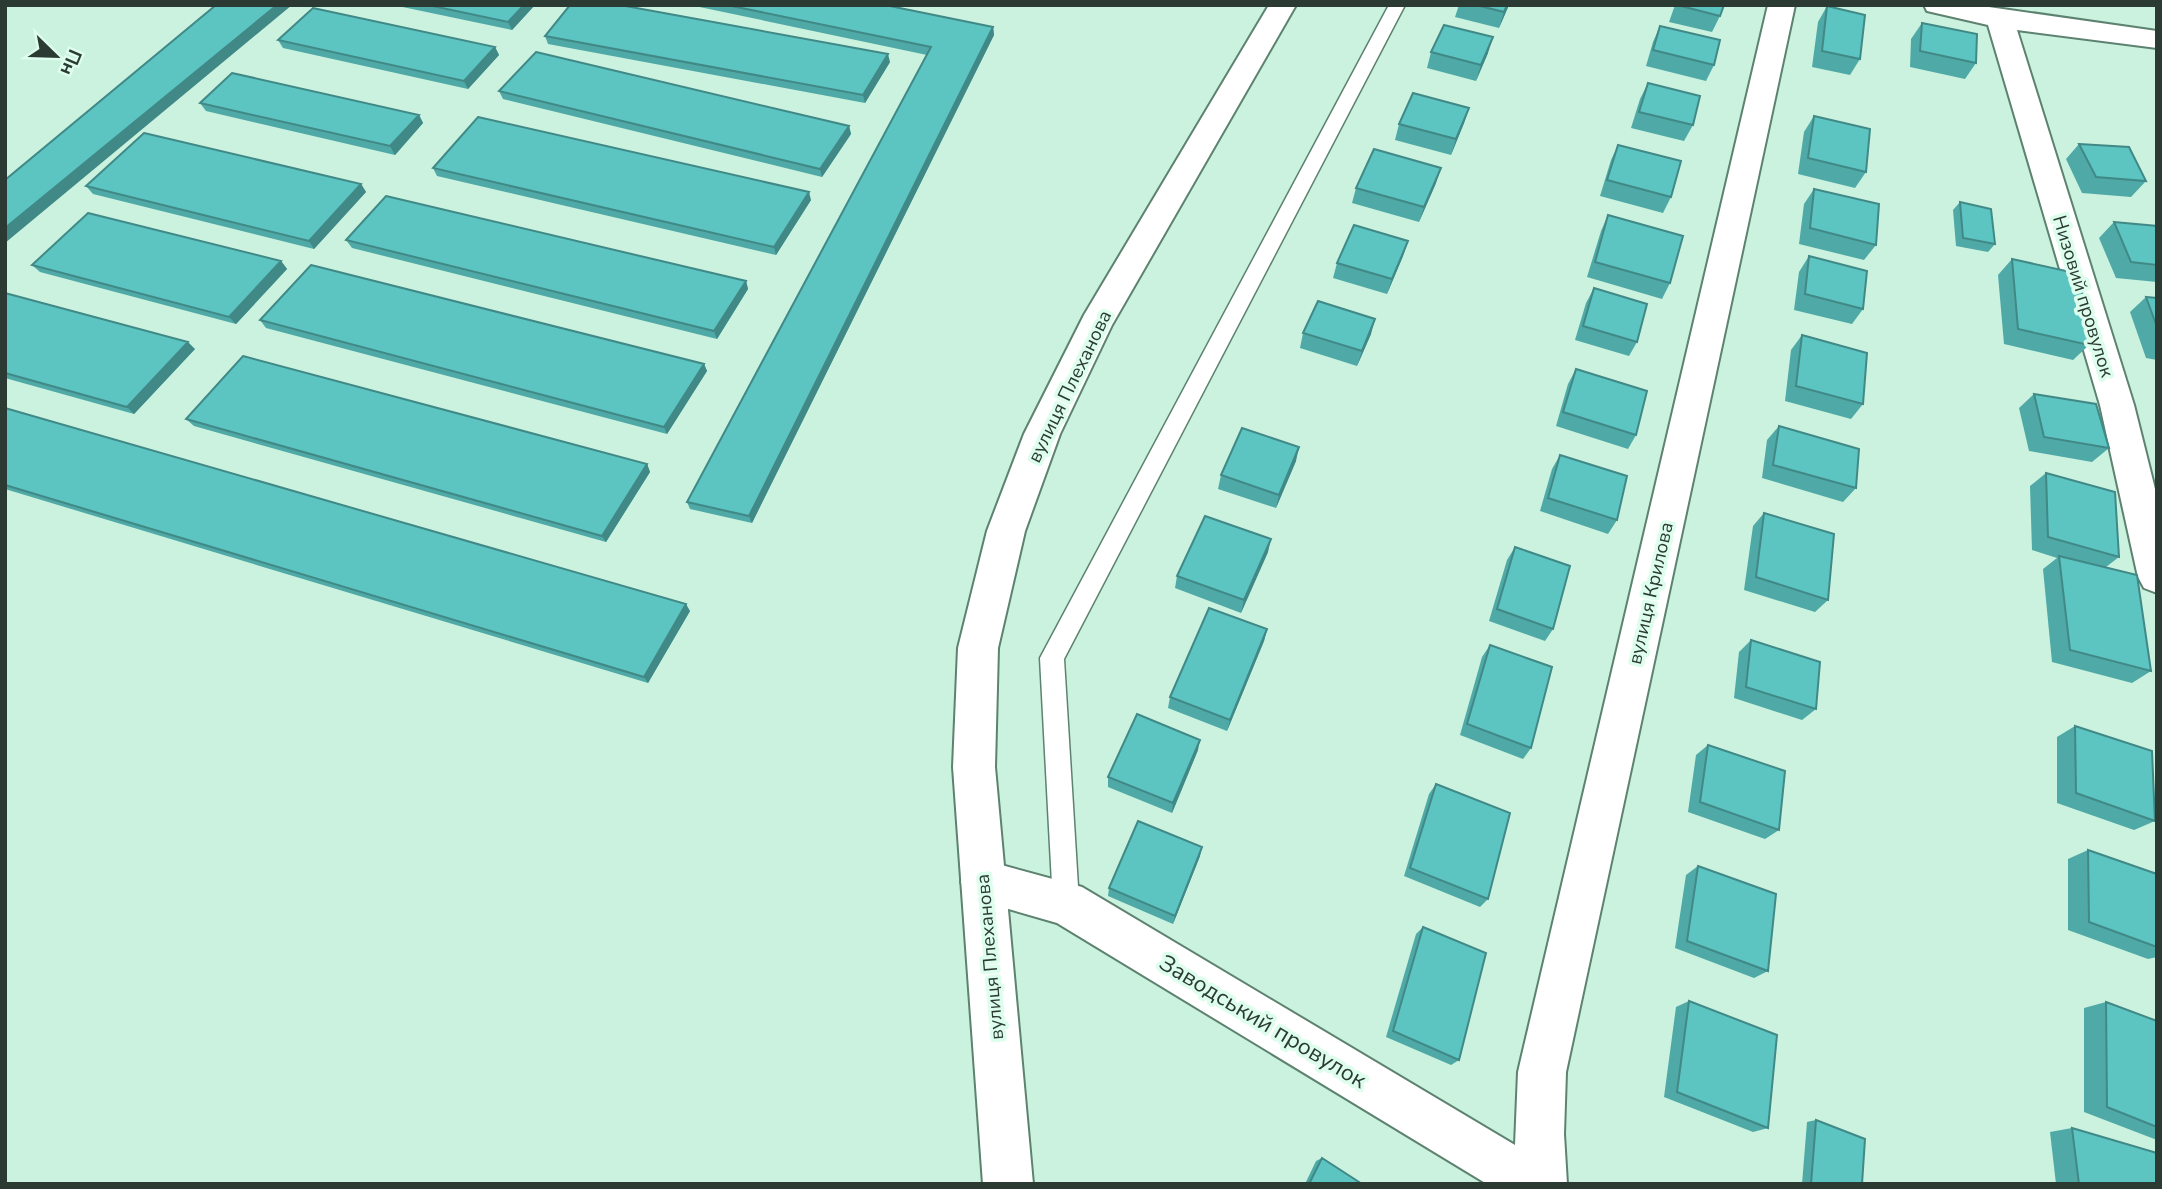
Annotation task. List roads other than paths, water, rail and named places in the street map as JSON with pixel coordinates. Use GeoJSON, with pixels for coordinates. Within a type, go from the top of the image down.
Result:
{"type":"FeatureCollection","features":[{"type":"Feature","properties":{"kind":"street","name":"вулиця Плеханова"},"geometry":{"type":"LineString","coordinates":[[1008,1184],[974,767],[978,648],[1006,531],[1042,434],[1096,324],[1269,35],[1283,5]]}},
{"type":"Feature","properties":{"kind":"street","name":"вулиця Крилова"},"geometry":{"type":"LineString","coordinates":[[1542,1184],[1539,1134],[1542,1072],[1782,5]]}},
{"type":"Feature","properties":{"kind":"street"},"geometry":{"type":"LineString","coordinates":[[1937,5],[2000,19],[2157,40]]}},
{"type":"Feature","properties":{"kind":"street","name":"Низовий провулок"},"geometry":{"type":"LineString","coordinates":[[2000,19],[2117,405],[2157,577]]}},
{"type":"Feature","properties":{"kind":"street","name":"Заводський провулок"},"geometry":{"type":"LineString","coordinates":[[983,882],[1066,903],[1534,1184]]}},
{"type":"Feature","properties":{"kind":"lane"},"geometry":{"type":"LineString","coordinates":[[1066,903],[1052,658],[1397,5]]}}]}
